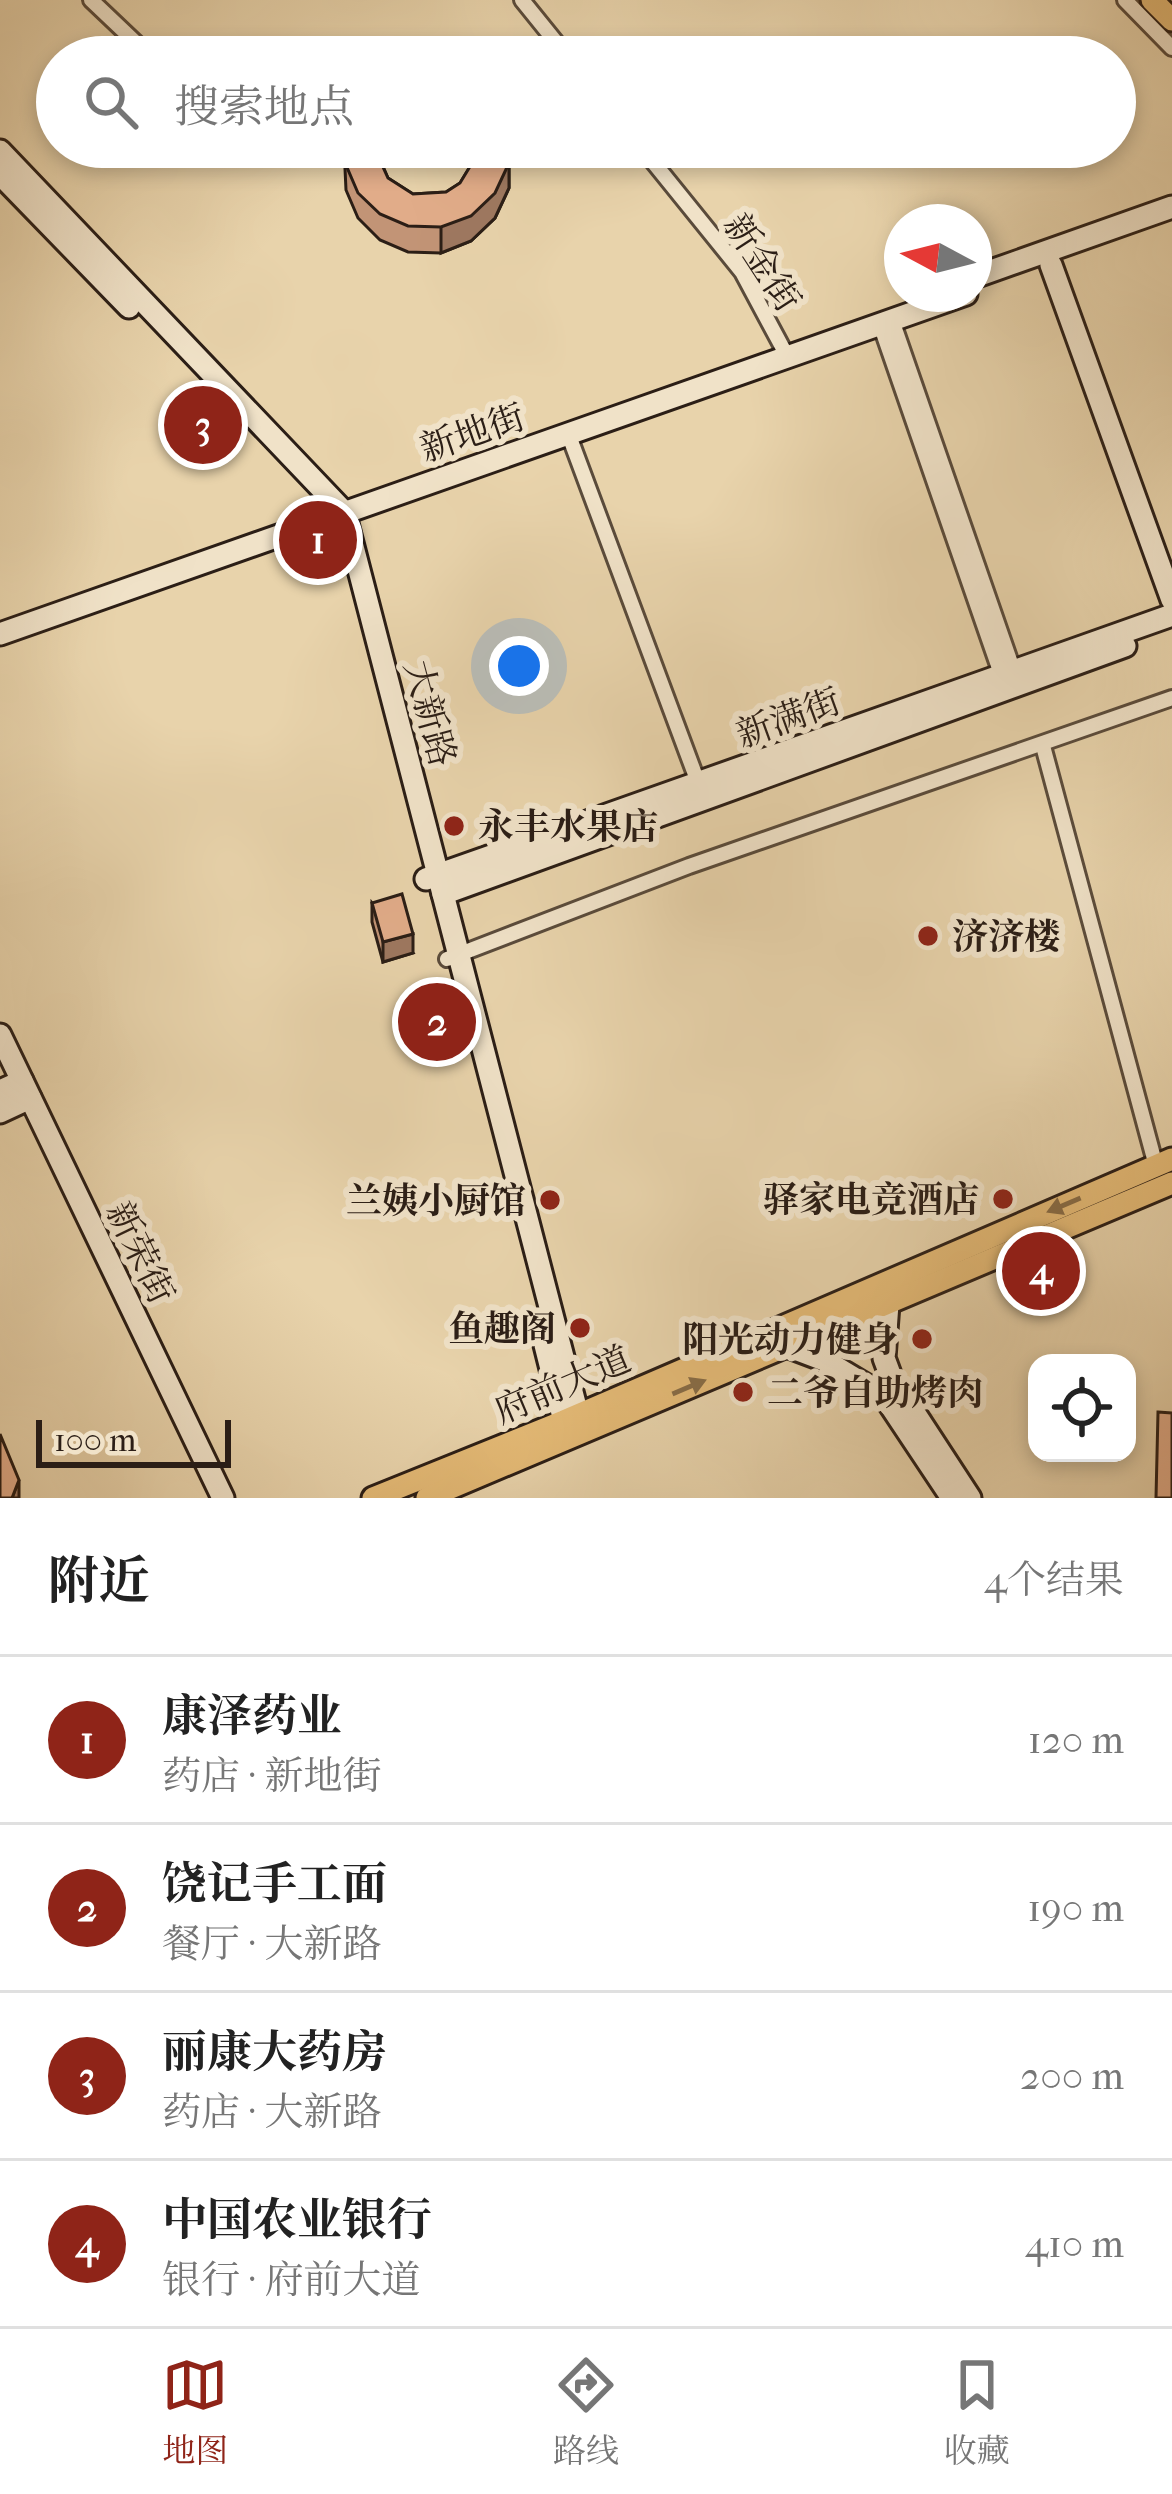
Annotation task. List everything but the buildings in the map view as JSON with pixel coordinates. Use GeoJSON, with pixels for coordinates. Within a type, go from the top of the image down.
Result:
{"type":"FeatureCollection","features":[{"type":"Feature","properties":{"kind":"main road"},"geometry":{"type":"LineString","coordinates":[[1152,0],[1172,20]]}},
{"type":"Feature","properties":{"kind":"main road","name":"府前大道"},"geometry":{"type":"LineString","coordinates":[[373,1498],[571,1418],[1164,1162]]}},
{"type":"Feature","properties":{"kind":"main road","name":"府前大道"},"geometry":{"type":"LineString","coordinates":[[427,1498],[1172,1183]]}},
{"type":"Feature","properties":{"kind":"street"},"geometry":{"type":"LineString","coordinates":[[91,0],[130,36]]}},
{"type":"Feature","properties":{"kind":"street"},"geometry":{"type":"LineString","coordinates":[[522,0],[551,36]]}},
{"type":"Feature","properties":{"kind":"street"},"geometry":{"type":"LineString","coordinates":[[1125,0],[1172,48]]}},
{"type":"Feature","properties":{"kind":"street","name":"大新路"},"geometry":{"type":"LineString","coordinates":[[0,151],[338,514],[571,1418]]}},
{"type":"Feature","properties":{"kind":"street","name":"新金街"},"geometry":{"type":"LineString","coordinates":[[657,168],[742,272],[787,356]]}},
{"type":"Feature","properties":{"kind":"street","name":"大新路"},"geometry":{"type":"LineString","coordinates":[[0,174],[338,514]]}},
{"type":"Feature","properties":{"kind":"street"},"geometry":{"type":"LineString","coordinates":[[992,271],[1172,207]]}},
{"type":"Feature","properties":{"kind":"street","name":"新地街"},"geometry":{"type":"LineString","coordinates":[[992,285],[1172,222]]}},
{"type":"Feature","properties":{"kind":"street"},"geometry":{"type":"LineString","coordinates":[[1056,263],[1172,564]]}},
{"type":"Feature","properties":{"kind":"street"},"geometry":{"type":"LineString","coordinates":[[1056,263],[1172,599]]}},
{"type":"Feature","properties":{"kind":"street","name":"新地街"},"geometry":{"type":"LineString","coordinates":[[0,619],[884,308]]}},
{"type":"Feature","properties":{"kind":"street","name":"新地街"},"geometry":{"type":"LineString","coordinates":[[0,634],[915,312]]}},
{"type":"Feature","properties":{"kind":"street"},"geometry":{"type":"LineString","coordinates":[[886,322],[1007,672]]}},
{"type":"Feature","properties":{"kind":"street"},"geometry":{"type":"LineString","coordinates":[[568,434],[699,785]]}},
{"type":"Feature","properties":{"kind":"street","name":"新满街"},"geometry":{"type":"LineString","coordinates":[[435,887],[699,785],[1172,614]]}},
{"type":"Feature","properties":{"kind":"street","name":"新满街"},"geometry":{"type":"LineString","coordinates":[[435,887],[1172,629]]}},
{"type":"Feature","properties":{"kind":"street"},"geometry":{"type":"LineString","coordinates":[[447,959],[689,866],[1172,698]]}},
{"type":"Feature","properties":{"kind":"street"},"geometry":{"type":"LineString","coordinates":[[1043,746],[1164,1162]]}},
{"type":"Feature","properties":{"kind":"street","name":"大新路"},"geometry":{"type":"LineString","coordinates":[[435,887],[447,959],[571,1418]]}},
{"type":"Feature","properties":{"kind":"street","name":"新荣街"},"geometry":{"type":"LineString","coordinates":[[0,1035],[224,1498]]}},
{"type":"Feature","properties":{"kind":"street"},"geometry":{"type":"LineString","coordinates":[[0,1091],[26,1089]]}},
{"type":"Feature","properties":{"kind":"street"},"geometry":{"type":"LineString","coordinates":[[0,1112],[26,1089]]}},
{"type":"Feature","properties":{"kind":"street"},"geometry":{"type":"LineString","coordinates":[[887,1304],[884,1358],[890,1392],[963,1497]]}},
{"type":"Feature","properties":{"kind":"street"},"geometry":{"type":"LineString","coordinates":[[788,1346],[890,1392]]}},
{"type":"Feature","properties":{"kind":"place","name":"丽康大药房"},"geometry":{"type":"Point","coordinates":[203,425]}},
{"type":"Feature","properties":{"kind":"place","name":"康泽药业"},"geometry":{"type":"Point","coordinates":[318,540]}},
{"type":"Feature","properties":{"kind":"place","name":"永丰水果店"},"geometry":{"type":"Point","coordinates":[454,826]}},
{"type":"Feature","properties":{"kind":"place","name":"济济楼"},"geometry":{"type":"Point","coordinates":[928,936]}},
{"type":"Feature","properties":{"kind":"place","name":"饶记手工面"},"geometry":{"type":"Point","coordinates":[437,1022]}},
{"type":"Feature","properties":{"kind":"place","name":"驿家电竞酒店"},"geometry":{"type":"Point","coordinates":[1003,1199]}},
{"type":"Feature","properties":{"kind":"place","name":"兰姨小厨馆"},"geometry":{"type":"Point","coordinates":[550,1200]}},
{"type":"Feature","properties":{"kind":"place","name":"中国农业银行"},"geometry":{"type":"Point","coordinates":[1041,1271]}},
{"type":"Feature","properties":{"kind":"place","name":"鱼趣阁"},"geometry":{"type":"Point","coordinates":[580,1328]}},
{"type":"Feature","properties":{"kind":"place","name":"阳光动力健身"},"geometry":{"type":"Point","coordinates":[922,1339]}},
{"type":"Feature","properties":{"kind":"place","name":"二爷自助烤肉"},"geometry":{"type":"Point","coordinates":[743,1392]}}]}
